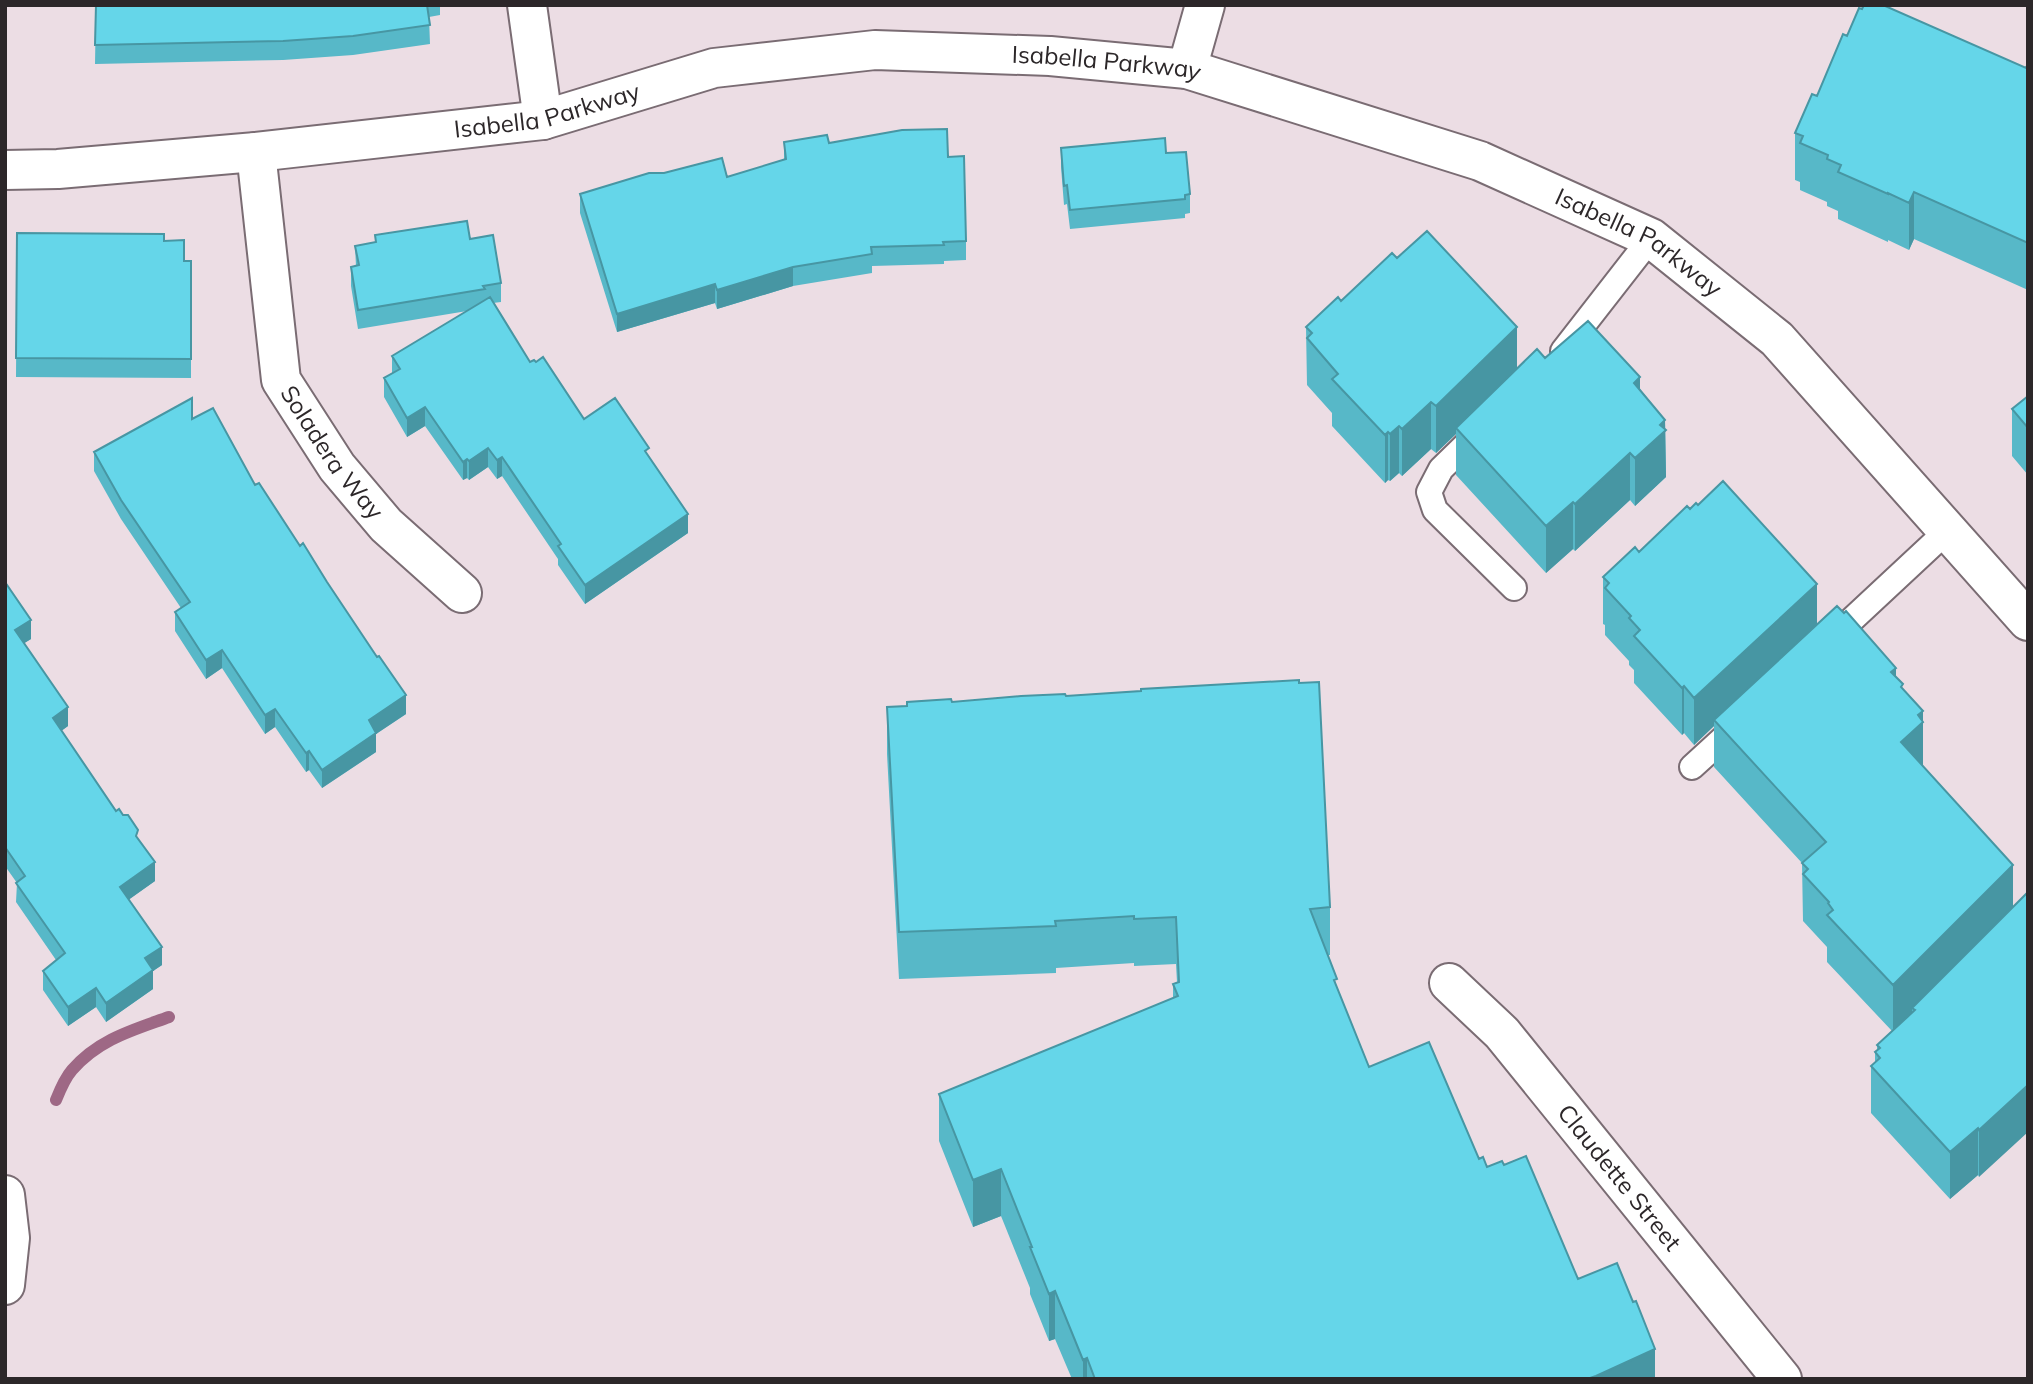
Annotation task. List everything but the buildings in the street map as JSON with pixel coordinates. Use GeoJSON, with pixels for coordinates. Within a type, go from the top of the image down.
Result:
{"type":"FeatureCollection","features":[{"type":"Feature","properties":{"kind":"street"},"geometry":{"type":"LineString","coordinates":[[527,5],[543,120]]}},
{"type":"Feature","properties":{"kind":"street"},"geometry":{"type":"LineString","coordinates":[[1187,69],[1205,5]]}},
{"type":"Feature","properties":{"kind":"street","name":"Isabella Parkway"},"geometry":{"type":"LineString","coordinates":[[5,170],[58,169],[256,152],[543,120],[714,68],[875,50],[1050,56],[1187,69],[1480,161],[1651,238],[1777,339],[2028,621]]}},
{"type":"Feature","properties":{"kind":"street","name":"Soladera Way"},"geometry":{"type":"LineString","coordinates":[[256,152],[281,380],[337,467],[386,525],[462,593]]}},
{"type":"Feature","properties":{"kind":"street","name":"Claudette Street"},"geometry":{"type":"LineString","coordinates":[[1449,983],[1502,1033],[1782,1379]]}},
{"type":"Feature","properties":{"kind":"street"},"geometry":{"type":"LineString","coordinates":[[5,1195],[8,1238],[5,1285]]}},
{"type":"Feature","properties":{"kind":"lane"},"geometry":{"type":"LineString","coordinates":[[1544,369],[1562,351],[1651,238]]}},
{"type":"Feature","properties":{"kind":"lane"},"geometry":{"type":"LineString","coordinates":[[1497,415],[1441,469],[1429,492],[1435,510],[1514,588]]}},
{"type":"Feature","properties":{"kind":"lane"},"geometry":{"type":"LineString","coordinates":[[1815,654],[1947,531]]}},
{"type":"Feature","properties":{"kind":"lane"},"geometry":{"type":"LineString","coordinates":[[1692,767],[1753,710]]}},
{"type":"Feature","properties":{"kind":"waterway"},"geometry":{"type":"LineString","coordinates":[[56,1100],[69,1073],[93,1050],[142,1026],[169,1017]]}}]}
